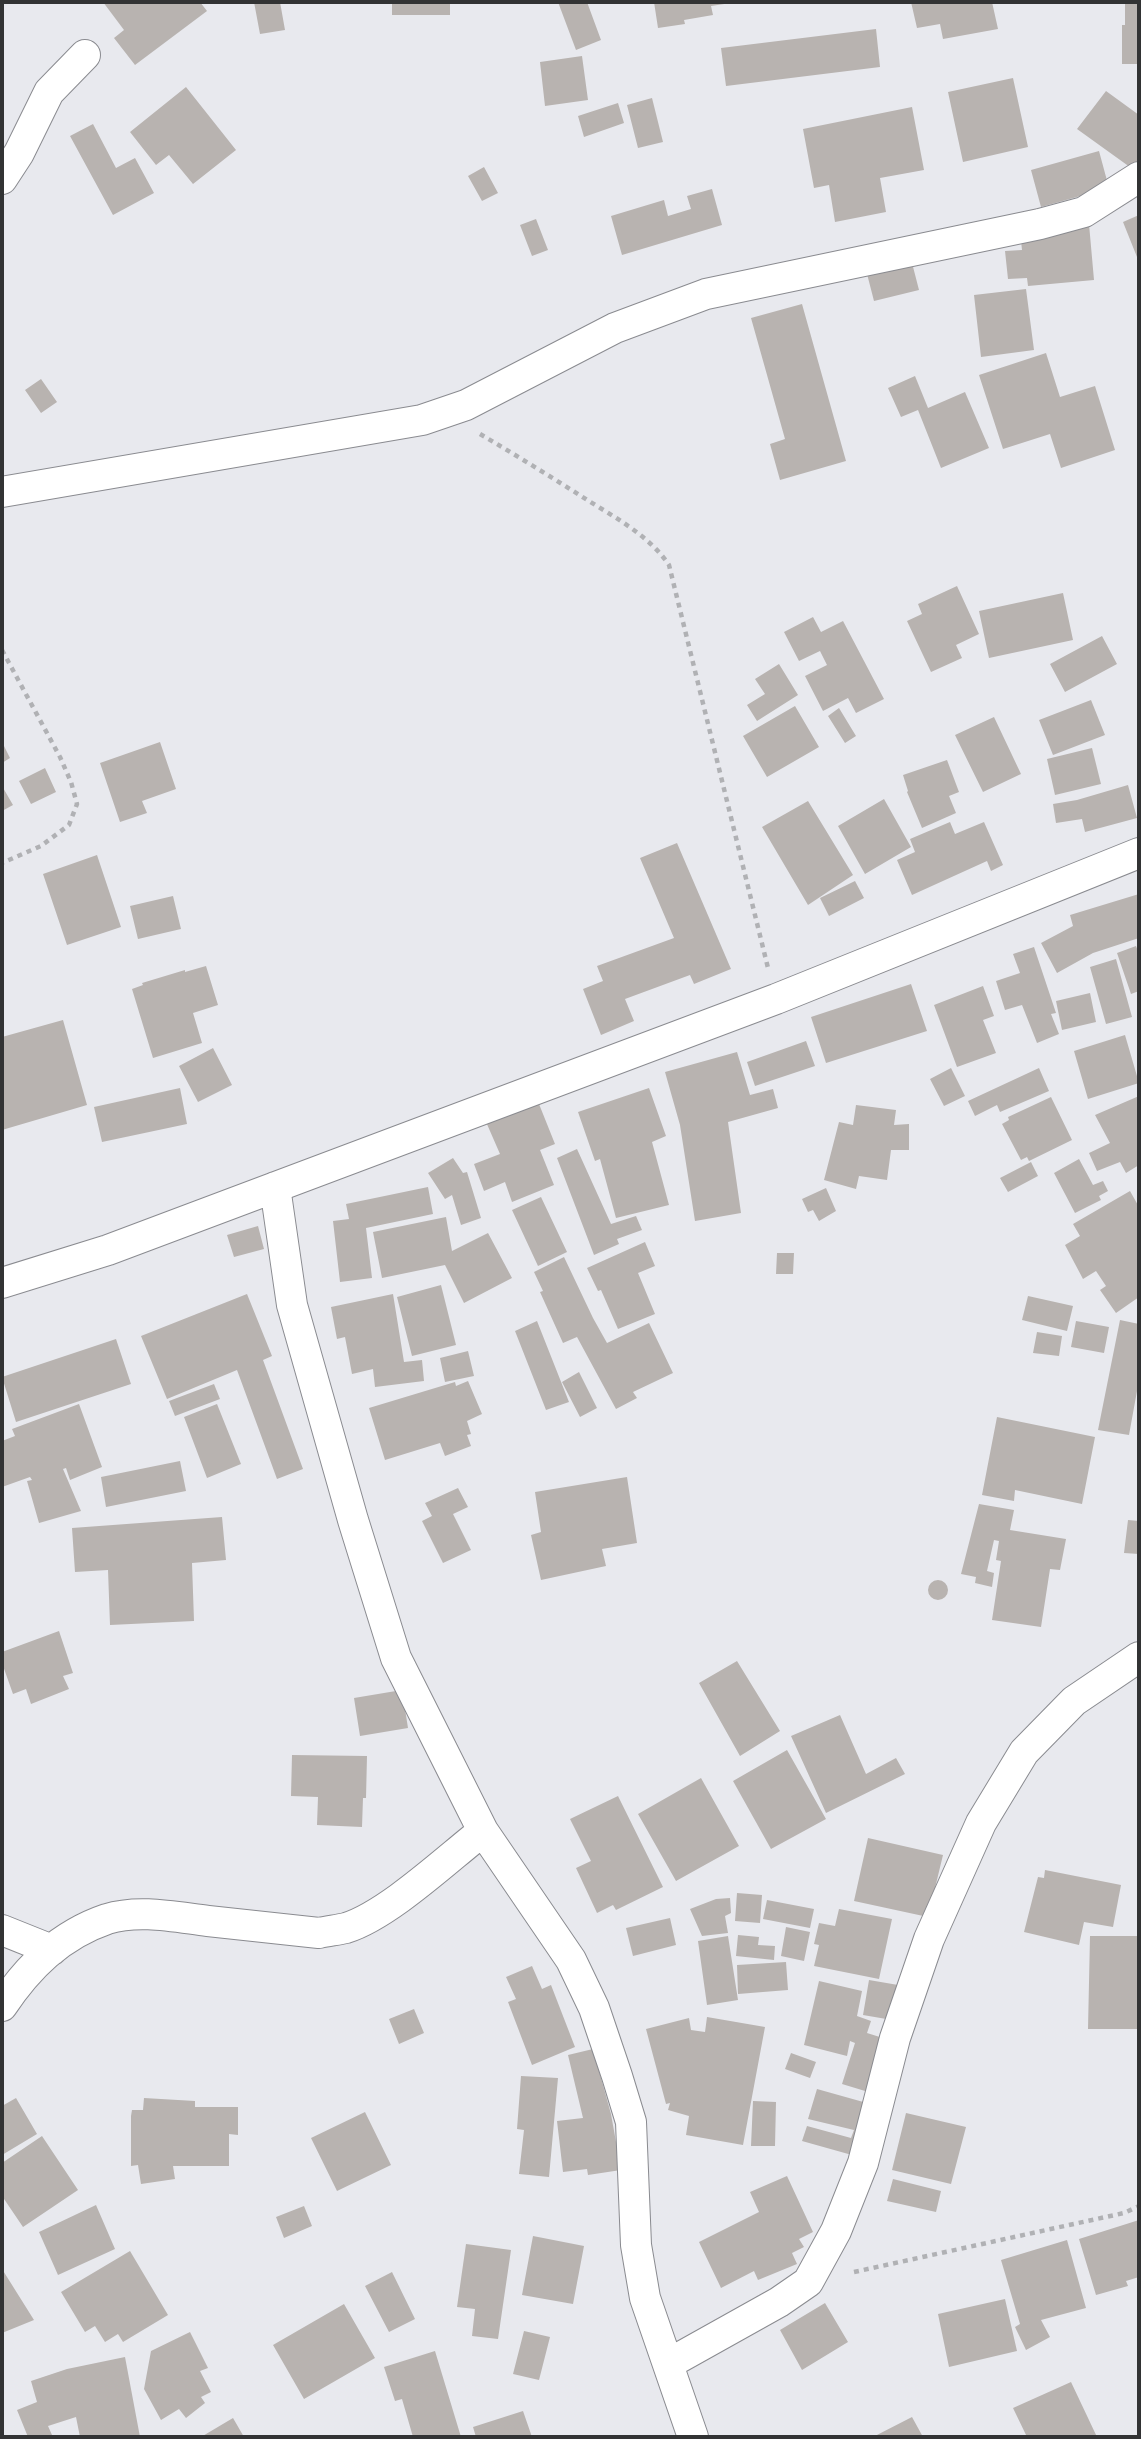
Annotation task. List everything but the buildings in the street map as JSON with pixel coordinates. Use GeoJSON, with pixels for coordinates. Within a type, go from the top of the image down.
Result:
{"type":"FeatureCollection","features":[{"type":"Feature","properties":{"kind":"street"},"geometry":{"type":"LineString","coordinates":[[2,179],[19,153],[48,92],[85,55]]}},
{"type":"Feature","properties":{"kind":"street"},"geometry":{"type":"LineString","coordinates":[[2,492],[444,414],[615,328],[706,294],[1040,224],[1084,212],[1139,177]]}},
{"type":"Feature","properties":{"kind":"street"},"geometry":{"type":"LineString","coordinates":[[2,1283],[108,1250],[776,999],[1139,853]]}},
{"type":"Feature","properties":{"kind":"street"},"geometry":{"type":"LineString","coordinates":[[275,1187],[292,1305],[353,1520],[396,1658],[483,1831],[571,1961],[594,2008],[631,2122],[636,2245],[645,2298],[693,2437]]}},
{"type":"Feature","properties":{"kind":"street"},"geometry":{"type":"LineString","coordinates":[[668,2364],[779,2302],[808,2282],[836,2231],[863,2163],[895,2038],[929,1939],[981,1823],[1024,1752],[1074,1701],[1139,1657]]}},
{"type":"Feature","properties":{"kind":"street"},"geometry":{"type":"LineString","coordinates":[[2,2007],[33,1964],[51,1950],[108,1919],[143,1914],[319,1933],[347,1928],[395,1900],[483,1831]]}},
{"type":"Feature","properties":{"kind":"street"},"geometry":{"type":"LineString","coordinates":[[2,1930],[51,1950]]}},
{"type":"Feature","properties":{"kind":"path"},"geometry":{"type":"LineString","coordinates":[[444,414],[520,457],[620,520],[653,545],[669,565],[776,999]]}},
{"type":"Feature","properties":{"kind":"path"},"geometry":{"type":"LineString","coordinates":[[2,650],[60,757],[77,804],[69,825],[41,846],[2,863]]}},
{"type":"Feature","properties":{"kind":"path"},"geometry":{"type":"LineString","coordinates":[[808,2282],[1124,2213],[1139,2206]]}}]}
